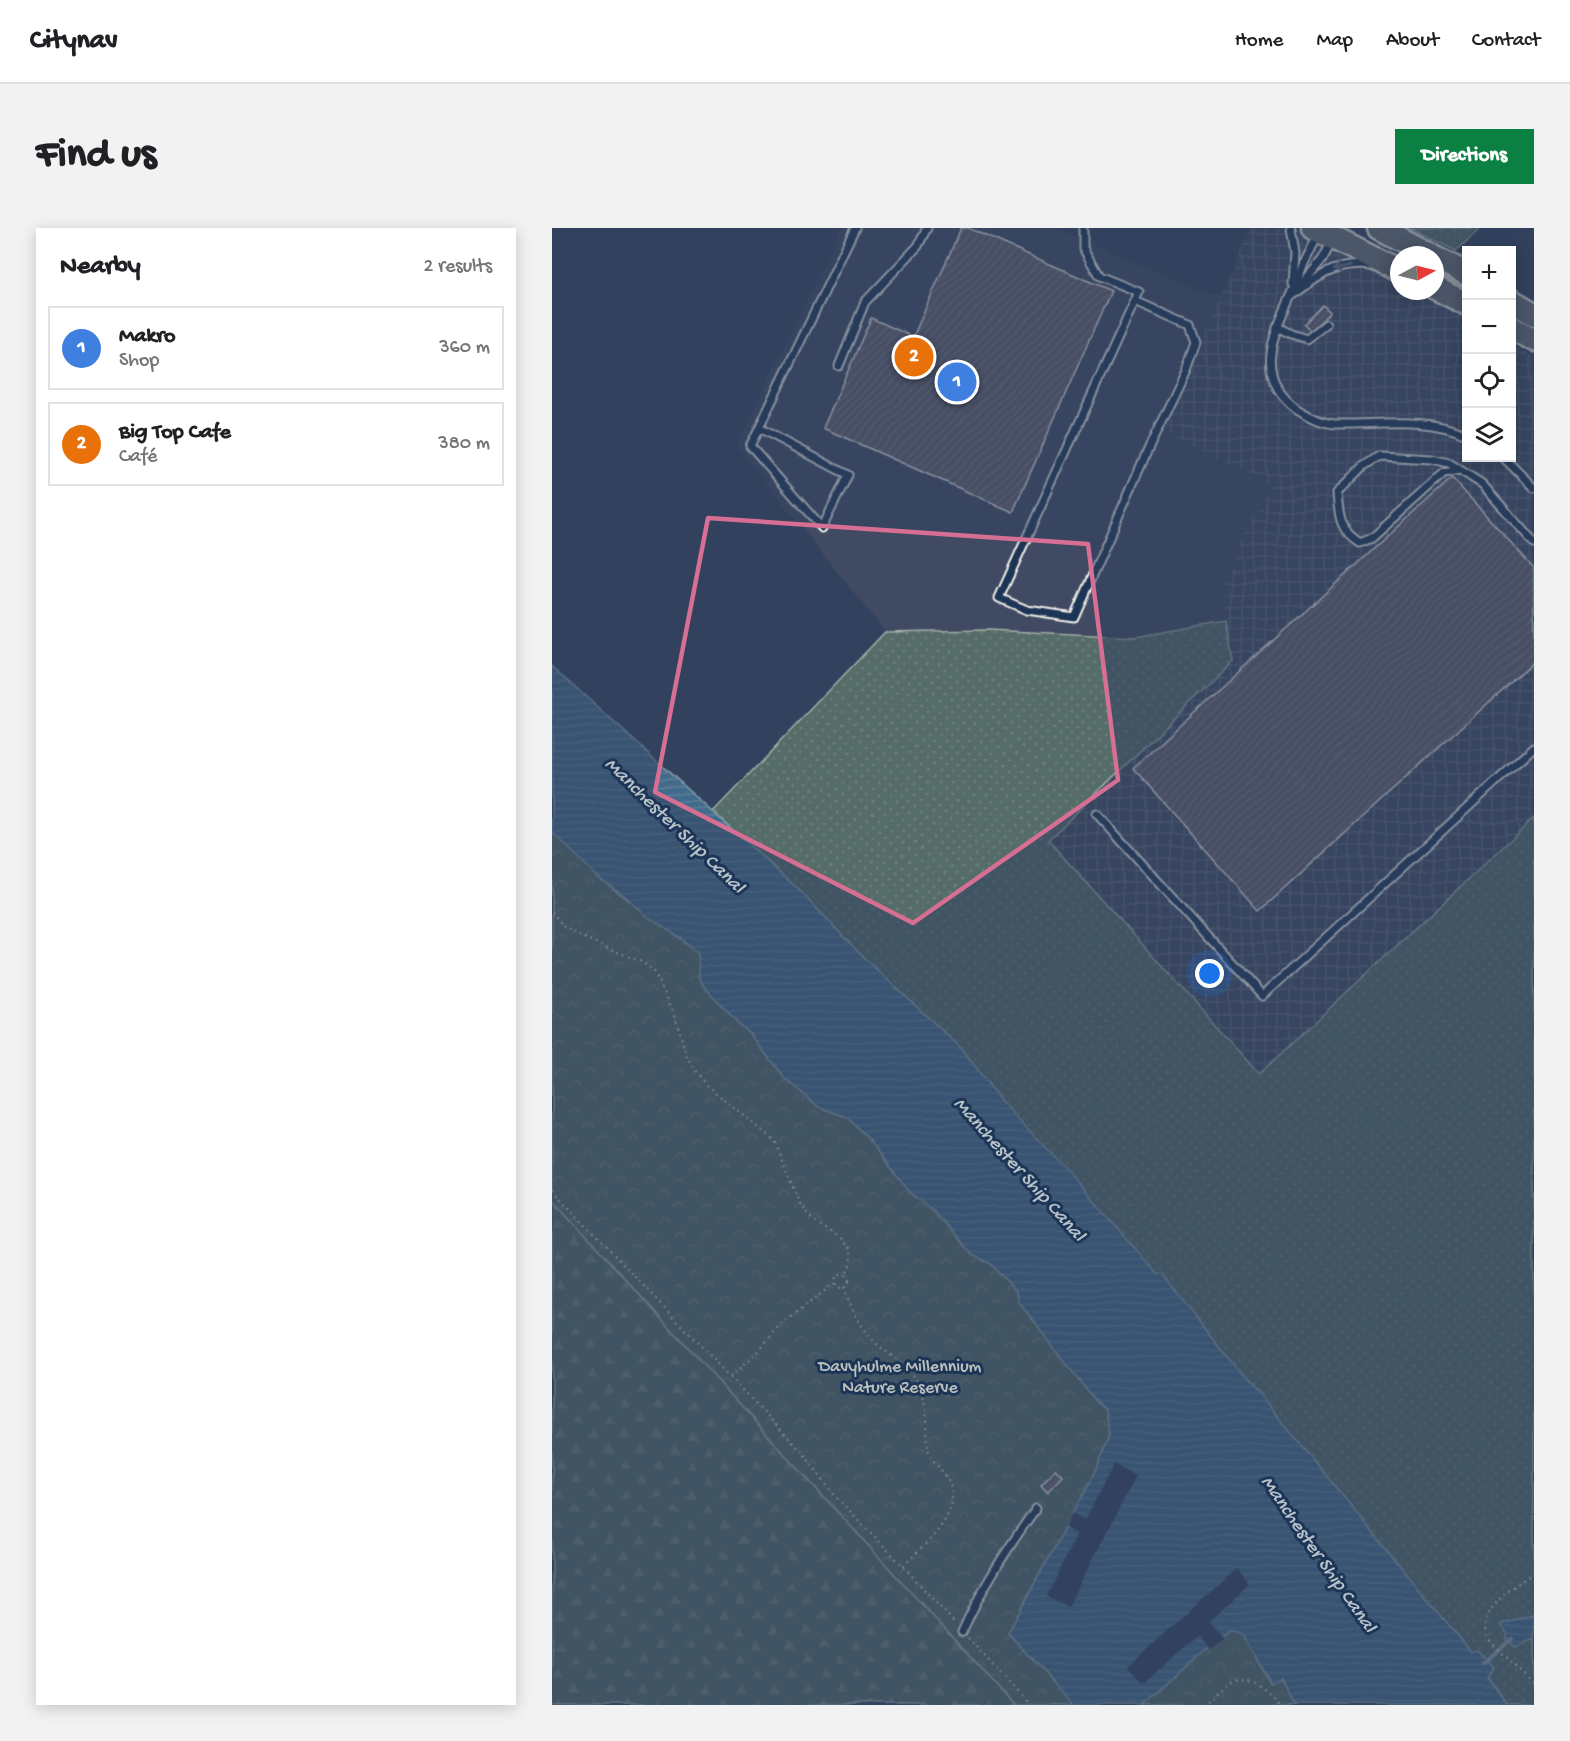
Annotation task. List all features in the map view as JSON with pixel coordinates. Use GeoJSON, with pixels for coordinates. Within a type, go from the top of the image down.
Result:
{"type":"FeatureCollection","features":[{"type":"Feature","properties":{"kind":"highway"},"geometry":{"type":"LineString","coordinates":[[1379,228],[1413,246]]}},
{"type":"Feature","properties":{"kind":"highway"},"geometry":{"type":"LineString","coordinates":[[1325,231],[1390,266]]}},
{"type":"Feature","properties":{"kind":"highway"},"geometry":{"type":"LineString","coordinates":[[1444,262],[1462,272]]}},
{"type":"Feature","properties":{"kind":"highway"},"geometry":{"type":"LineString","coordinates":[[1444,292],[1462,302]]}},
{"type":"Feature","properties":{"kind":"highway"},"geometry":{"type":"LineString","coordinates":[[1516,303],[1534,314]]}},
{"type":"Feature","properties":{"kind":"highway"},"geometry":{"type":"LineString","coordinates":[[1516,330],[1534,340]]}},
{"type":"Feature","properties":{"kind":"lane"},"geometry":{"type":"LineString","coordinates":[[759,428],[848,475],[822,528],[750,446],[855,228]]}},
{"type":"Feature","properties":{"kind":"lane"},"geometry":{"type":"LineString","coordinates":[[840,366],[865,302],[918,246],[927,228]]}},
{"type":"Feature","properties":{"kind":"lane"},"geometry":{"type":"LineString","coordinates":[[1083,228],[1083,248],[1099,276],[1139,292],[999,598],[1027,610],[1074,617],[1196,342],[1190,325],[1135,301]]}},
{"type":"Feature","properties":{"kind":"lane"},"geometry":{"type":"LineString","coordinates":[[1291,228],[1295,253],[1292,296]]}},
{"type":"Feature","properties":{"kind":"lane"},"geometry":{"type":"LineString","coordinates":[[1292,296],[1323,260],[1325,231]]}},
{"type":"Feature","properties":{"kind":"lane"},"geometry":{"type":"LineString","coordinates":[[1325,231],[1301,271],[1277,327],[1270,357],[1270,370],[1274,383],[1291,404],[1310,418],[1331,424],[1410,422],[1436,425],[1462,433]]}},
{"type":"Feature","properties":{"kind":"lane"},"geometry":{"type":"LineString","coordinates":[[1292,296],[1317,276],[1338,268],[1354,265],[1390,270]]}},
{"type":"Feature","properties":{"kind":"lane"},"geometry":{"type":"LineString","coordinates":[[1277,327],[1307,339],[1326,324]]}},
{"type":"Feature","properties":{"kind":"lane"},"geometry":{"type":"LineString","coordinates":[[1459,471],[1444,473],[1372,538],[1360,543],[1347,535],[1338,509],[1337,493],[1364,466],[1379,456],[1432,459],[1449,463],[1482,484],[1534,543]]}},
{"type":"Feature","properties":{"kind":"lane"},"geometry":{"type":"LineString","coordinates":[[1507,462],[1534,488]]}},
{"type":"Feature","properties":{"kind":"lane"},"geometry":{"type":"LineString","coordinates":[[1097,814],[1262,996],[1534,747]]}},
{"type":"Feature","properties":{"kind":"lane"},"geometry":{"type":"LineString","coordinates":[[962,1632],[976,1601],[1002,1556],[1036,1508]]}},
{"type":"Feature","properties":{"kind":"path"},"geometry":{"type":"LineString","coordinates":[[552,912],[564,927],[584,938],[642,962],[654,971],[675,1015],[686,1054],[694,1070],[706,1085],[774,1140],[806,1213],[814,1222],[840,1238],[848,1248],[851,1257],[850,1266],[845,1275]]}},
{"type":"Feature","properties":{"kind":"path"},"geometry":{"type":"LineString","coordinates":[[552,1190],[804,1454],[836,1497],[903,1566],[1029,1705]]}},
{"type":"Feature","properties":{"kind":"path"},"geometry":{"type":"LineString","coordinates":[[731,1376],[758,1352],[782,1324],[835,1283],[836,1277],[840,1274],[845,1275]]}},
{"type":"Feature","properties":{"kind":"path"},"geometry":{"type":"LineString","coordinates":[[844,1287],[848,1284],[845,1275]]}},
{"type":"Feature","properties":{"kind":"path"},"geometry":{"type":"LineString","coordinates":[[835,1283],[839,1287],[844,1287]]}},
{"type":"Feature","properties":{"kind":"path"},"geometry":{"type":"LineString","coordinates":[[844,1287],[849,1304],[872,1338],[902,1362],[914,1376],[926,1406],[927,1446],[931,1457],[948,1479],[952,1491],[953,1502],[938,1531],[903,1566]]}},
{"type":"Feature","properties":{"kind":"path"},"geometry":{"type":"LineString","coordinates":[[1534,1573],[1504,1593],[1485,1619],[1484,1630],[1485,1635],[1534,1684]]}},
{"type":"Feature","properties":{"kind":"path"},"geometry":{"type":"LineString","coordinates":[[1204,1705],[1232,1681],[1247,1680],[1262,1686],[1280,1705]]}},
{"type":"Feature","properties":{"kind":"highlighted area"},"geometry":{"type":"Polygon","coordinates":[[[708,518],[1088,544],[1118,780],[913,923],[655,792],[708,518]]]}},
{"type":"Feature","properties":{"kind":"shaded area"},"geometry":{"type":"Polygon","coordinates":[[[841,228],[1056,228],[1221,299],[1161,431],[1271,484],[1222,581],[1226,621],[1135,637],[987,630],[885,632],[737,446],[841,228]]]}},
{"type":"Feature","properties":{"kind":"shaded area"},"geometry":{"type":"Polygon","coordinates":[[[1252,228],[1282,228],[1390,278],[1390,300],[1433,300],[1462,317],[1462,462],[1516,462],[1516,347],[1534,358],[1534,818],[1259,1074],[1048,840],[1233,661],[1222,581],[1271,484],[1161,431],[1252,228]]]}},
{"type":"Feature","properties":{"kind":"green space"},"geometry":{"type":"Polygon","coordinates":[[[1410,228],[1481,228],[1456,251],[1410,228]]]}},
{"type":"Feature","properties":{"kind":"green space"},"geometry":{"type":"Polygon","coordinates":[[[1226,621],[1233,661],[1048,840],[1259,1074],[1534,818],[1534,1615],[1501,1625],[1521,1644],[1534,1639],[1534,1705],[1507,1705],[1487,1677],[1494,1667],[1477,1650],[1471,1652],[1247,1382],[1162,1275],[1158,1275],[1000,1100],[963,1050],[862,956],[800,891],[713,812],[885,632],[987,630],[1135,637],[1226,621]]]}},
{"type":"Feature","properties":{"kind":"green space","name":"Davyhulme Millennium Nature Reserve"},"geometry":{"type":"Polygon","coordinates":[[[552,829],[599,878],[699,953],[699,977],[703,985],[738,1024],[750,1033],[784,1078],[819,1107],[847,1117],[871,1142],[910,1192],[932,1210],[972,1255],[990,1263],[1017,1292],[1019,1302],[1095,1401],[1105,1410],[1109,1436],[1096,1470],[1008,1633],[1074,1705],[1014,1705],[552,1199],[552,829]]]}},
{"type":"Feature","properties":{"kind":"green space"},"geometry":{"type":"Polygon","coordinates":[[[552,1199],[1014,1705],[552,1705],[552,1199]]]}},
{"type":"Feature","properties":{"kind":"green space"},"geometry":{"type":"Polygon","coordinates":[[[1230,1630],[1243,1633],[1270,1683],[1281,1678],[1294,1705],[1144,1705],[1205,1650],[1230,1630]]]}},
{"type":"Feature","properties":{"kind":"water","name":"Manchester Ship Canal"},"geometry":{"type":"Polygon","coordinates":[[[552,666],[800,891],[862,956],[963,1050],[1000,1100],[1068,1171],[1158,1275],[1162,1274],[1247,1382],[1471,1652],[1477,1650],[1494,1667],[1487,1678],[1507,1705],[1294,1705],[1281,1678],[1271,1683],[1243,1634],[1230,1630],[1144,1705],[1074,1705],[1008,1633],[1096,1470],[1109,1436],[1105,1410],[1095,1401],[1019,1302],[1017,1292],[990,1263],[972,1255],[932,1210],[910,1192],[871,1142],[847,1117],[819,1107],[784,1078],[750,1033],[738,1024],[703,985],[699,977],[698,953],[681,938],[650,919],[624,895],[599,878],[552,832],[552,666]]]}},
{"type":"Feature","properties":{"kind":"water"},"geometry":{"type":"Polygon","coordinates":[[[1534,1615],[1534,1639],[1515,1647],[1506,1638],[1508,1634],[1500,1625],[1534,1615]]]}},
{"type":"Feature","properties":{"kind":"pier"},"geometry":{"type":"Polygon","coordinates":[[[1114,1464],[1136,1476],[1068,1607],[1046,1596],[1077,1534],[1065,1527],[1072,1513],[1085,1520],[1114,1464]]]}},
{"type":"Feature","properties":{"kind":"pier"},"geometry":{"type":"Polygon","coordinates":[[[1237,1568],[1250,1584],[1208,1622],[1223,1639],[1209,1650],[1197,1636],[1144,1683],[1128,1666],[1237,1568]]]}},
{"type":"Feature","properties":{"kind":"building"},"geometry":{"type":"Polygon","coordinates":[[[961,228],[968,228],[1111,291],[1013,512],[823,428],[871,318],[913,337],[961,228]]]}},
{"type":"Feature","properties":{"kind":"building"},"geometry":{"type":"Polygon","coordinates":[[[1323,305],[1330,312],[1311,331],[1304,324],[1323,305]]]}},
{"type":"Feature","properties":{"kind":"building"},"geometry":{"type":"Polygon","coordinates":[[[1452,478],[1534,568],[1534,661],[1260,911],[1133,768],[1452,478]]]}},
{"type":"Feature","properties":{"kind":"building"},"geometry":{"type":"Polygon","coordinates":[[[1056,1469],[1063,1476],[1048,1492],[1041,1484],[1056,1469]]]}},
{"type":"Feature","properties":{"kind":"waterway"},"geometry":{"type":"LineString","coordinates":[[1483,1663],[1512,1639]]}},
{"type":"Feature","properties":{"kind":"place","name":"Big Top Cafe"},"geometry":{"type":"Point","coordinates":[914,357]}},
{"type":"Feature","properties":{"kind":"place","name":"Makro"},"geometry":{"type":"Point","coordinates":[957,382]}}]}
